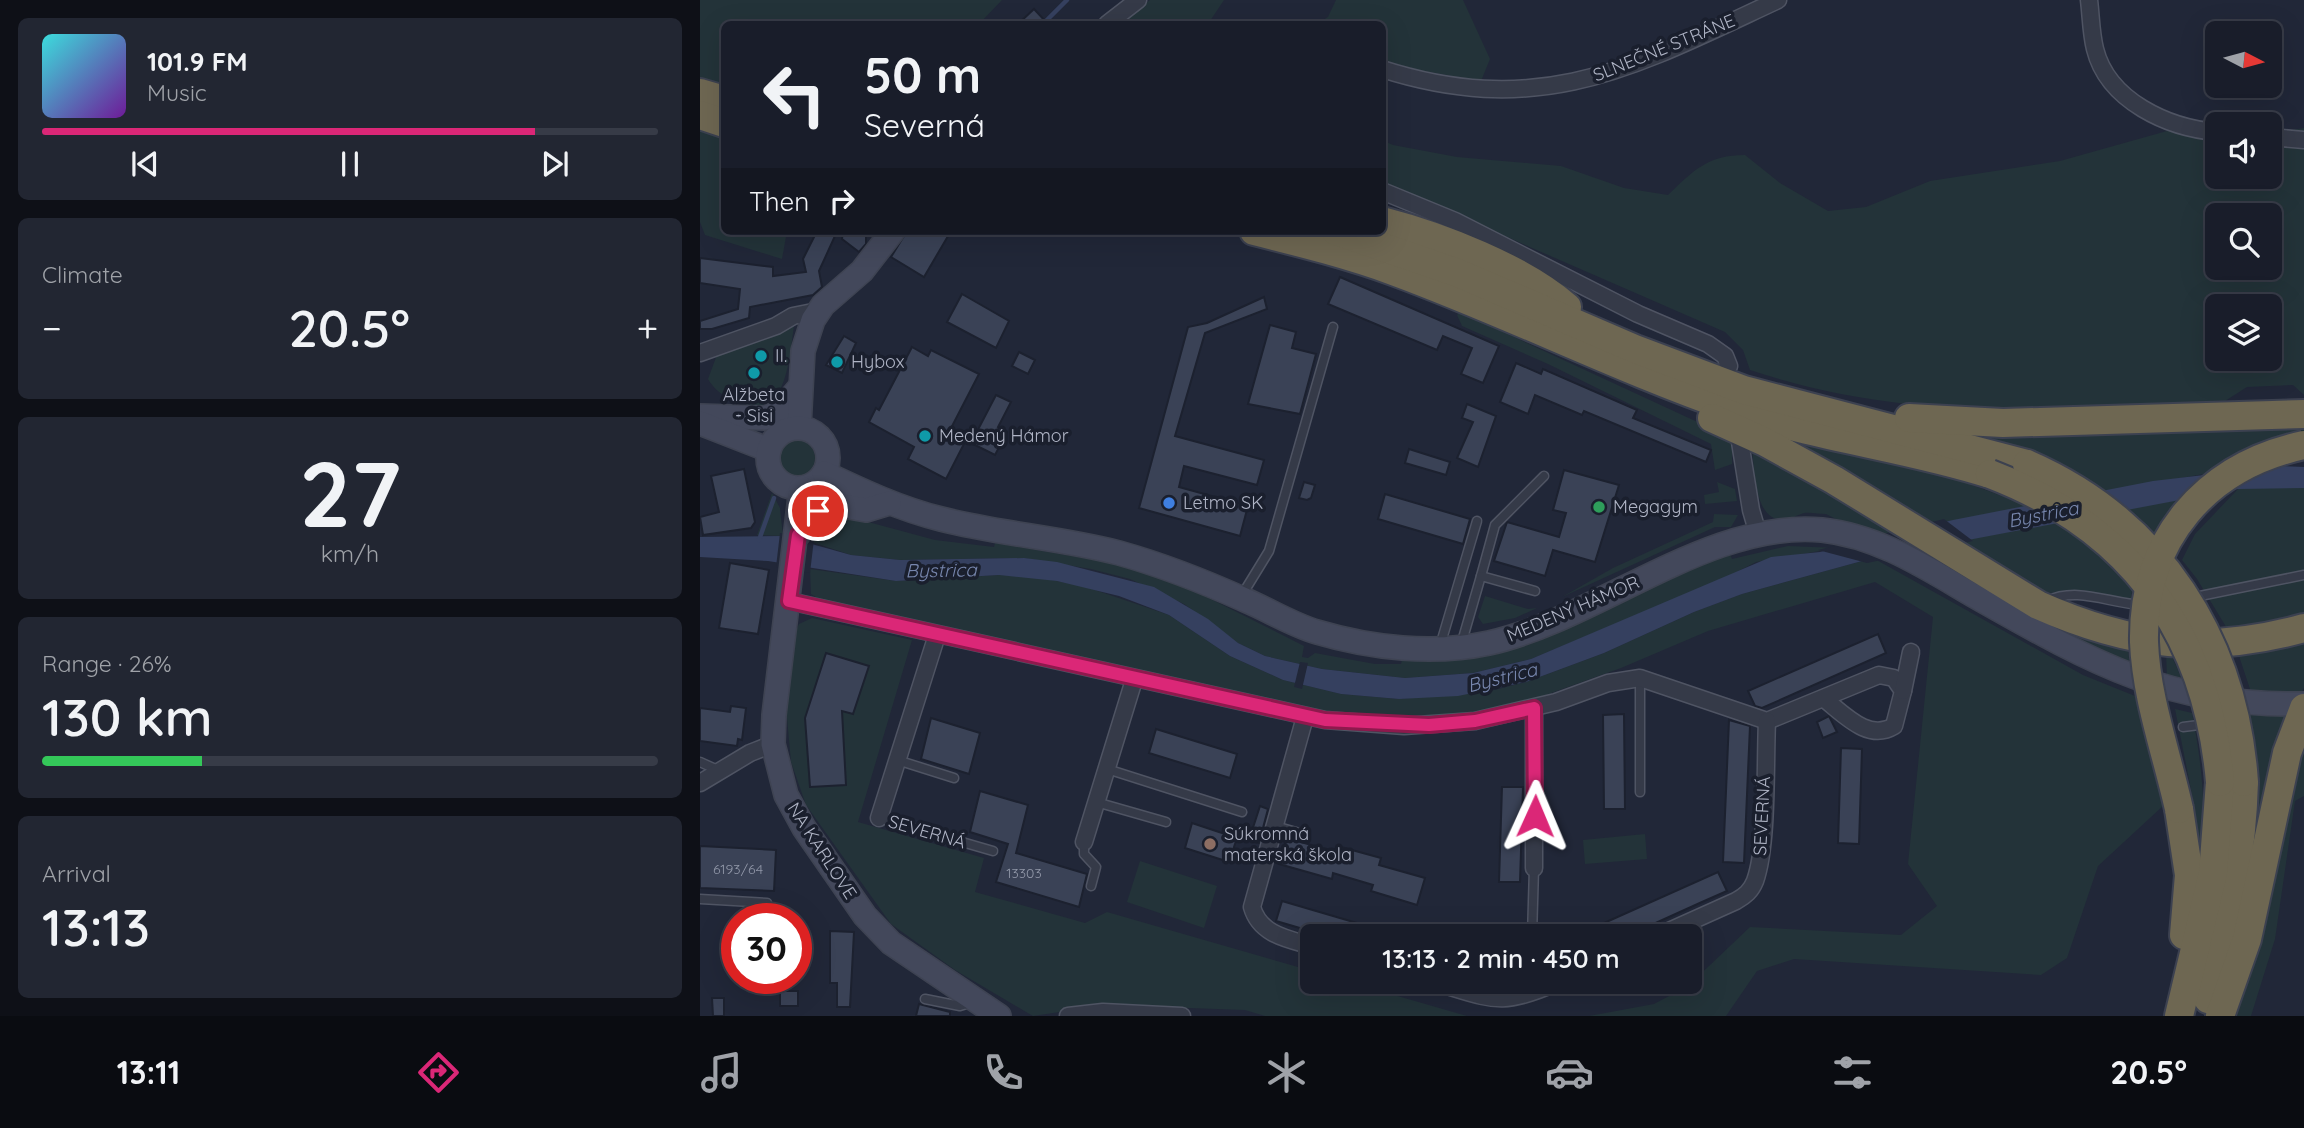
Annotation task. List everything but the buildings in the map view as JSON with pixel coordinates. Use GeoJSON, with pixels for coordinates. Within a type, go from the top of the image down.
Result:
{"type":"FeatureCollection","features":[{"type":"Feature","properties":{"kind":"highway"},"geometry":{"type":"LineString","coordinates":[[700,93],[721,99]]}},
{"type":"Feature","properties":{"kind":"highway"},"geometry":{"type":"LineString","coordinates":[[700,115],[721,121]]}},
{"type":"Feature","properties":{"kind":"highway"},"geometry":{"type":"LineString","coordinates":[[1386,222],[1446,241],[1547,289],[1567,307]]}},
{"type":"Feature","properties":{"kind":"highway"},"geometry":{"type":"LineString","coordinates":[[1268,235],[1394,271],[1474,302],[1641,376],[1738,410],[1938,458],[1990,474],[2038,495],[2088,526],[2120,554],[2156,595],[2181,636],[2203,688],[2232,782],[2179,1016]]}},
{"type":"Feature","properties":{"kind":"highway"},"geometry":{"type":"LineString","coordinates":[[1348,235],[1567,307],[1661,348],[1746,379],[1919,418]]}},
{"type":"Feature","properties":{"kind":"highway"},"geometry":{"type":"LineString","coordinates":[[1458,273],[1689,371],[1772,398],[1861,418],[2028,464],[2070,484],[2127,526],[2178,586],[2210,640],[2231,694],[2236,877],[2203,1016]]}},
{"type":"Feature","properties":{"kind":"highway"},"geometry":{"type":"LineString","coordinates":[[1641,376],[1689,410],[1766,442],[2038,606],[2105,631],[2186,645],[2233,643],[2304,628]]}},
{"type":"Feature","properties":{"kind":"highway"},"geometry":{"type":"LineString","coordinates":[[1861,418],[2031,423],[2304,415]]}},
{"type":"Feature","properties":{"kind":"highway"},"geometry":{"type":"LineString","coordinates":[[2167,1016],[2177,976],[2188,902],[2186,846],[2148,677],[2144,643],[2145,610],[2154,570],[2180,521],[2209,488],[2233,471],[2263,456],[2304,445]]}},
{"type":"Feature","properties":{"kind":"highway"},"geometry":{"type":"LineString","coordinates":[[2220,1016],[2247,939],[2287,753],[2304,706]]}},
{"type":"Feature","properties":{"kind":"street"},"geometry":{"type":"LineString","coordinates":[[1111,21],[1138,0]]}},
{"type":"Feature","properties":{"kind":"street","name":"SLNEČNÉ STRÁNE"},"geometry":{"type":"LineString","coordinates":[[1386,70],[1438,84],[1490,91],[1519,91],[1579,82],[1651,56],[1778,0]]}},
{"type":"Feature","properties":{"kind":"street"},"geometry":{"type":"LineString","coordinates":[[2089,0],[2095,51],[2117,90],[2155,117],[2205,129]]}},
{"type":"Feature","properties":{"kind":"street"},"geometry":{"type":"LineString","coordinates":[[2282,138],[2304,140]]}},
{"type":"Feature","properties":{"kind":"street"},"geometry":{"type":"LineString","coordinates":[[1386,193],[1455,221],[1638,314],[1709,344],[1725,356],[1729,366]]}},
{"type":"Feature","properties":{"kind":"street"},"geometry":{"type":"LineString","coordinates":[[799,427],[800,387],[806,339],[818,311],[862,271],[890,235]]}},
{"type":"Feature","properties":{"kind":"street"},"geometry":{"type":"LineString","coordinates":[[700,353],[776,326],[793,316],[818,311]]}},
{"type":"Feature","properties":{"kind":"street"},"geometry":{"type":"LineString","coordinates":[[700,416],[765,418],[779,412],[800,387]]}},
{"type":"Feature","properties":{"kind":"street"},"geometry":{"type":"LineString","coordinates":[[700,423],[769,450]]}},
{"type":"Feature","properties":{"kind":"street"},"geometry":{"type":"LineString","coordinates":[[799,427],[814,432],[825,443],[828,458],[824,473],[815,483],[801,488],[786,486],[773,475],[769,467],[769,450],[783,431],[799,427]]}},
{"type":"Feature","properties":{"kind":"street"},"geometry":{"type":"LineString","coordinates":[[1740,442],[1751,510],[1758,534]]}},
{"type":"Feature","properties":{"kind":"street","name":"MEDENÝ HÁMOR"},"geometry":{"type":"LineString","coordinates":[[824,473],[889,503],[941,519],[1122,554],[1240,597],[1314,631],[1397,647],[1450,648],[1516,635],[1718,547],[1758,534],[1821,530],[1863,538],[1905,556],[2083,657],[2132,679],[2188,695],[2221,708],[2304,706]]}},
{"type":"Feature","properties":{"kind":"street","name":"NA KARLOVE"},"geometry":{"type":"LineString","coordinates":[[801,488],[798,535],[777,681],[773,744],[786,795],[804,828],[865,916],[891,943],[999,1016]]}},
{"type":"Feature","properties":{"kind":"street"},"geometry":{"type":"LineString","coordinates":[[798,535],[818,511],[838,505],[866,510],[889,503]]}},
{"type":"Feature","properties":{"kind":"street"},"geometry":{"type":"LineString","coordinates":[[789,601],[1134,680],[1305,717],[1352,723],[1429,725],[1475,721],[1534,708],[1608,683],[1640,678],[1767,721],[1879,675],[1895,678],[1903,691]]}},
{"type":"Feature","properties":{"kind":"street","name":"SEVERNÁ"},"geometry":{"type":"LineString","coordinates":[[879,818],[937,635]]}},
{"type":"Feature","properties":{"kind":"street"},"geometry":{"type":"LineString","coordinates":[[1824,698],[1870,732],[1884,732],[1894,726],[1911,652]]}},
{"type":"Feature","properties":{"kind":"street"},"geometry":{"type":"LineString","coordinates":[[1084,842],[1134,680]]}},
{"type":"Feature","properties":{"kind":"street"},"geometry":{"type":"LineString","coordinates":[[1534,708],[1534,868]]}},
{"type":"Feature","properties":{"kind":"street"},"geometry":{"type":"LineString","coordinates":[[1300,942],[1271,933],[1255,918],[1253,895],[1305,717]]}},
{"type":"Feature","properties":{"kind":"street","name":"SEVERNÁ"},"geometry":{"type":"LineString","coordinates":[[1685,924],[1736,901],[1747,894],[1754,883],[1760,859],[1767,721]]}},
{"type":"Feature","properties":{"kind":"street"},"geometry":{"type":"LineString","coordinates":[[700,783],[773,744]]}},
{"type":"Feature","properties":{"kind":"street"},"geometry":{"type":"LineString","coordinates":[[1479,994],[1502,1000],[1516,994]]}},
{"type":"Feature","properties":{"kind":"street"},"geometry":{"type":"LineString","coordinates":[[1068,1016],[1103,1012],[1182,1016]]}},
{"type":"Feature","properties":{"kind":"lane"},"geometry":{"type":"LineString","coordinates":[[1240,597],[1269,551],[1333,327]]}},
{"type":"Feature","properties":{"kind":"lane"},"geometry":{"type":"LineString","coordinates":[[1450,648],[1481,576],[1495,525],[1544,476]]}},
{"type":"Feature","properties":{"kind":"lane"},"geometry":{"type":"LineString","coordinates":[[1450,648],[1477,521]]}},
{"type":"Feature","properties":{"kind":"lane"},"geometry":{"type":"LineString","coordinates":[[2038,606],[2068,594],[2119,604],[2173,602],[2304,575]]}},
{"type":"Feature","properties":{"kind":"lane"},"geometry":{"type":"LineString","coordinates":[[1481,576],[1535,591]]}},
{"type":"Feature","properties":{"kind":"lane"},"geometry":{"type":"LineString","coordinates":[[1640,678],[1640,792]]}},
{"type":"Feature","properties":{"kind":"lane"},"geometry":{"type":"LineString","coordinates":[[2183,727],[2204,726],[2221,708]]}},
{"type":"Feature","properties":{"kind":"lane"},"geometry":{"type":"LineString","coordinates":[[897,760],[954,778]]}},
{"type":"Feature","properties":{"kind":"lane"},"geometry":{"type":"LineString","coordinates":[[700,762],[720,771]]}},
{"type":"Feature","properties":{"kind":"lane"},"geometry":{"type":"LineString","coordinates":[[1107,769],[1242,812]]}},
{"type":"Feature","properties":{"kind":"lane"},"geometry":{"type":"LineString","coordinates":[[1096,802],[1166,822]]}},
{"type":"Feature","properties":{"kind":"lane","name":"SEVERNÁ"},"geometry":{"type":"LineString","coordinates":[[879,818],[993,851]]}},
{"type":"Feature","properties":{"kind":"lane"},"geometry":{"type":"LineString","coordinates":[[1273,825],[1296,832]]}},
{"type":"Feature","properties":{"kind":"lane"},"geometry":{"type":"LineString","coordinates":[[1084,842],[1084,854],[1096,867],[1091,886]]}},
{"type":"Feature","properties":{"kind":"lane"},"geometry":{"type":"LineString","coordinates":[[1532,924],[1534,868]]}},
{"type":"Feature","properties":{"kind":"lane"},"geometry":{"type":"LineString","coordinates":[[700,899],[767,903]]}},
{"type":"Feature","properties":{"kind":"lane"},"geometry":{"type":"LineString","coordinates":[[925,999],[960,1006],[976,1002]]}},
{"type":"Feature","properties":{"kind":"shaded area"},"geometry":{"type":"Polygon","coordinates":[[[700,0],[1002,0],[982,21],[721,21],[721,87],[700,80],[700,0]]]}},
{"type":"Feature","properties":{"kind":"shaded area"},"geometry":{"type":"Polygon","coordinates":[[[1150,0],[1224,0],[1210,21],[1122,21],[1150,0]]]}},
{"type":"Feature","properties":{"kind":"shaded area"},"geometry":{"type":"Polygon","coordinates":[[[1336,0],[1463,0],[1490,59],[1481,81],[1417,70],[1386,61],[1386,21],[1322,21],[1328,17],[1336,0]]]}},
{"type":"Feature","properties":{"kind":"shaded area"},"geometry":{"type":"Polygon","coordinates":[[[700,124],[721,130],[721,235],[786,235],[782,259],[705,235],[700,222],[700,124]]]}},
{"type":"Feature","properties":{"kind":"shaded area"},"geometry":{"type":"Polygon","coordinates":[[[2181,124],[2205,125],[2205,189],[2282,189],[2282,131],[2304,128],[2304,395],[2293,385],[2247,387],[2225,401],[2044,410],[1926,406],[1868,399],[1809,387],[1750,370],[1743,350],[1725,332],[1386,184],[1386,142],[1457,157],[1561,166],[1624,188],[1668,195],[1686,178],[1711,161],[1745,155],[1780,183],[1828,211],[1866,207],[1930,181],[2060,161],[2167,131],[2181,124]]]}},
{"type":"Feature","properties":{"kind":"shaded area"},"geometry":{"type":"Polygon","coordinates":[[[1460,312],[1732,438],[1732,464],[1715,470],[1711,444],[1548,364],[1462,326],[1457,315],[1460,312]]]}},
{"type":"Feature","properties":{"kind":"shaded area"},"geometry":{"type":"Polygon","coordinates":[[[794,326],[788,367],[777,395],[769,404],[758,407],[743,404],[719,392],[711,384],[708,379],[718,352],[794,326]]]}},
{"type":"Feature","properties":{"kind":"shaded area"},"geometry":{"type":"Polygon","coordinates":[[[2304,424],[2304,431],[2254,446],[2209,473],[2105,492],[2063,465],[1971,431],[2304,424]]]}},
{"type":"Feature","properties":{"kind":"shaded area"},"geometry":{"type":"Polygon","coordinates":[[[797,440],[810,445],[815,458],[810,471],[797,476],[784,471],[779,458],[784,445],[797,440]]]}},
{"type":"Feature","properties":{"kind":"shaded area"},"geometry":{"type":"Polygon","coordinates":[[[1794,442],[1933,471],[2030,506],[1931,525],[1795,445],[1794,442]]]}},
{"type":"Feature","properties":{"kind":"shaded area"},"geometry":{"type":"Polygon","coordinates":[[[1752,450],[2128,649],[2130,667],[1826,514],[1804,513],[1783,520],[1773,518],[1761,503],[1755,481],[1752,450]]]}},
{"type":"Feature","properties":{"kind":"shaded area"},"geometry":{"type":"Polygon","coordinates":[[[1717,482],[1735,489],[1737,501],[1705,504],[1704,495],[1719,492],[1717,482]]]}},
{"type":"Feature","properties":{"kind":"shaded area"},"geometry":{"type":"Polygon","coordinates":[[[2304,488],[2304,614],[2261,626],[2228,630],[2197,579],[2182,560],[2195,534],[2238,489],[2304,488]]]}},
{"type":"Feature","properties":{"kind":"shaded area"},"geometry":{"type":"Polygon","coordinates":[[[772,493],[780,508],[783,536],[757,535],[772,493]]]}},
{"type":"Feature","properties":{"kind":"shaded area"},"geometry":{"type":"Polygon","coordinates":[[[2178,500],[2154,534],[2127,508],[2178,500]]]}},
{"type":"Feature","properties":{"kind":"shaded area"},"geometry":{"type":"Polygon","coordinates":[[[1714,514],[1738,515],[1731,527],[1715,527],[1562,597],[1613,568],[1713,522],[1714,514]]]}},
{"type":"Feature","properties":{"kind":"shaded area"},"geometry":{"type":"Polygon","coordinates":[[[834,516],[846,516],[935,540],[994,547],[995,543],[1118,564],[1185,586],[1304,646],[1302,657],[1308,658],[1315,653],[1375,664],[1401,664],[1402,659],[1539,638],[1729,552],[1732,559],[1788,546],[1837,548],[1756,562],[1721,580],[1531,659],[1473,673],[1405,678],[1322,669],[1265,656],[1238,643],[1184,604],[1130,579],[1091,569],[1024,558],[900,560],[851,555],[812,542],[818,524],[834,516]]]}},
{"type":"Feature","properties":{"kind":"shaded area"},"geometry":{"type":"Polygon","coordinates":[[[2056,523],[2087,545],[2115,571],[2132,590],[2131,601],[2081,590],[2051,593],[2038,590],[1959,541],[2056,523]]]}},
{"type":"Feature","properties":{"kind":"shaded area"},"geometry":{"type":"Polygon","coordinates":[[[1873,558],[2083,675],[2135,696],[2164,805],[2098,866],[2067,958],[2041,975],[1794,959],[1757,971],[1726,1016],[1589,1016],[1654,1004],[1673,994],[1702,994],[1702,973],[1750,927],[1901,935],[1937,906],[1908,864],[1933,617],[1875,582],[1708,631],[1621,668],[1501,711],[1378,721],[1304,710],[824,602],[811,594],[810,569],[896,581],[999,575],[1030,576],[1083,586],[1169,615],[1230,656],[1283,680],[1341,694],[1399,699],[1494,690],[1526,682],[1604,653],[1694,612],[1742,594],[1873,558]]]}},
{"type":"Feature","properties":{"kind":"shaded area"},"geometry":{"type":"Polygon","coordinates":[[[1485,596],[1528,609],[1537,608],[1515,618],[1483,624],[1478,617],[1485,596]]]}},
{"type":"Feature","properties":{"kind":"shaded area"},"geometry":{"type":"Polygon","coordinates":[[[812,618],[912,640],[858,822],[984,858],[975,892],[1085,923],[1107,912],[1300,968],[1300,994],[1391,994],[1467,1016],[1265,1016],[1245,1010],[1106,1005],[1033,1016],[955,970],[891,924],[806,805],[791,762],[786,707],[799,624],[812,618]]]}},
{"type":"Feature","properties":{"kind":"shaded area"},"geometry":{"type":"Polygon","coordinates":[[[2304,638],[2304,688],[2300,695],[2252,695],[2238,653],[2304,638]]]}},
{"type":"Feature","properties":{"kind":"shaded area"},"geometry":{"type":"Polygon","coordinates":[[[2166,652],[2170,652],[2184,684],[2167,679],[2166,652]]]}},
{"type":"Feature","properties":{"kind":"shaded area"},"geometry":{"type":"Polygon","coordinates":[[[2175,709],[2192,713],[2196,732],[2203,807],[2201,864],[2195,810],[2175,709]]]}},
{"type":"Feature","properties":{"kind":"shaded area"},"geometry":{"type":"Polygon","coordinates":[[[2249,713],[2290,714],[2256,831],[2257,781],[2249,713]]]}},
{"type":"Feature","properties":{"kind":"shaded area"},"geometry":{"type":"Polygon","coordinates":[[[2304,733],[2304,796],[2295,801],[2275,939],[2251,1016],[2229,1016],[2304,733]]]}},
{"type":"Feature","properties":{"kind":"shaded area"},"geometry":{"type":"Polygon","coordinates":[[[1645,834],[1647,859],[1585,864],[1583,840],[1645,834]]]}},
{"type":"Feature","properties":{"kind":"shaded area"},"geometry":{"type":"Polygon","coordinates":[[[1140,861],[1217,886],[1204,928],[1127,902],[1140,861]]]}},
{"type":"Feature","properties":{"kind":"water","name":"Bystrica"},"geometry":{"type":"Polygon","coordinates":[[[2281,466],[2304,467],[2304,488],[2238,489],[1873,558],[1742,594],[1694,612],[1604,653],[1526,682],[1458,696],[1399,699],[1341,694],[1283,680],[1230,656],[1169,615],[1119,596],[1057,581],[999,575],[896,581],[768,561],[700,557],[700,537],[783,536],[851,555],[900,560],[1024,558],[1057,562],[1154,587],[1208,619],[1238,643],[1265,656],[1322,669],[1405,678],[1473,673],[1531,659],[1771,557],[1820,552],[1953,520],[2153,481],[2281,466]]]}},
{"type":"Feature","properties":{"kind":"pier"},"geometry":{"type":"Polygon","coordinates":[[[1944,519],[1973,541],[1867,563],[1818,550],[1944,519]]]}},
{"type":"Feature","properties":{"kind":"pier"},"geometry":{"type":"Polygon","coordinates":[[[780,533],[814,539],[810,573],[776,567],[780,533]]]}},
{"type":"Feature","properties":{"kind":"pier"},"geometry":{"type":"Polygon","coordinates":[[[1300,662],[1308,663],[1302,689],[1294,687],[1300,662]]]}},
{"type":"Feature","properties":{"kind":"waterway"},"geometry":{"type":"LineString","coordinates":[[1046,21],[1067,0]]}},
{"type":"Feature","properties":{"kind":"waterway"},"geometry":{"type":"LineString","coordinates":[[759,540],[774,498]]}},
{"type":"Feature","properties":{"kind":"place","name":"II."},"geometry":{"type":"Point","coordinates":[761,356]}},
{"type":"Feature","properties":{"kind":"place","name":"Hybox"},"geometry":{"type":"Point","coordinates":[837,362]}},
{"type":"Feature","properties":{"kind":"place","name":"Alžbeta - Sisi"},"geometry":{"type":"Point","coordinates":[754,373]}},
{"type":"Feature","properties":{"kind":"place","name":"Medený Hámor"},"geometry":{"type":"Point","coordinates":[925,436]}},
{"type":"Feature","properties":{"kind":"place","name":"Letmo SK"},"geometry":{"type":"Point","coordinates":[1169,503]}},
{"type":"Feature","properties":{"kind":"place","name":"Megagym"},"geometry":{"type":"Point","coordinates":[1599,507]}},
{"type":"Feature","properties":{"kind":"place","name":"Súkromná materská škola"},"geometry":{"type":"Point","coordinates":[1210,844]}},
{"type":"Feature","properties":{"kind":"route"},"geometry":{"type":"LineString","coordinates":[[818,511],[798,535],[789,601],[1134,680],[1325,720],[1380,725],[1429,725],[1475,721],[1534,708],[1535,816]]}}]}
